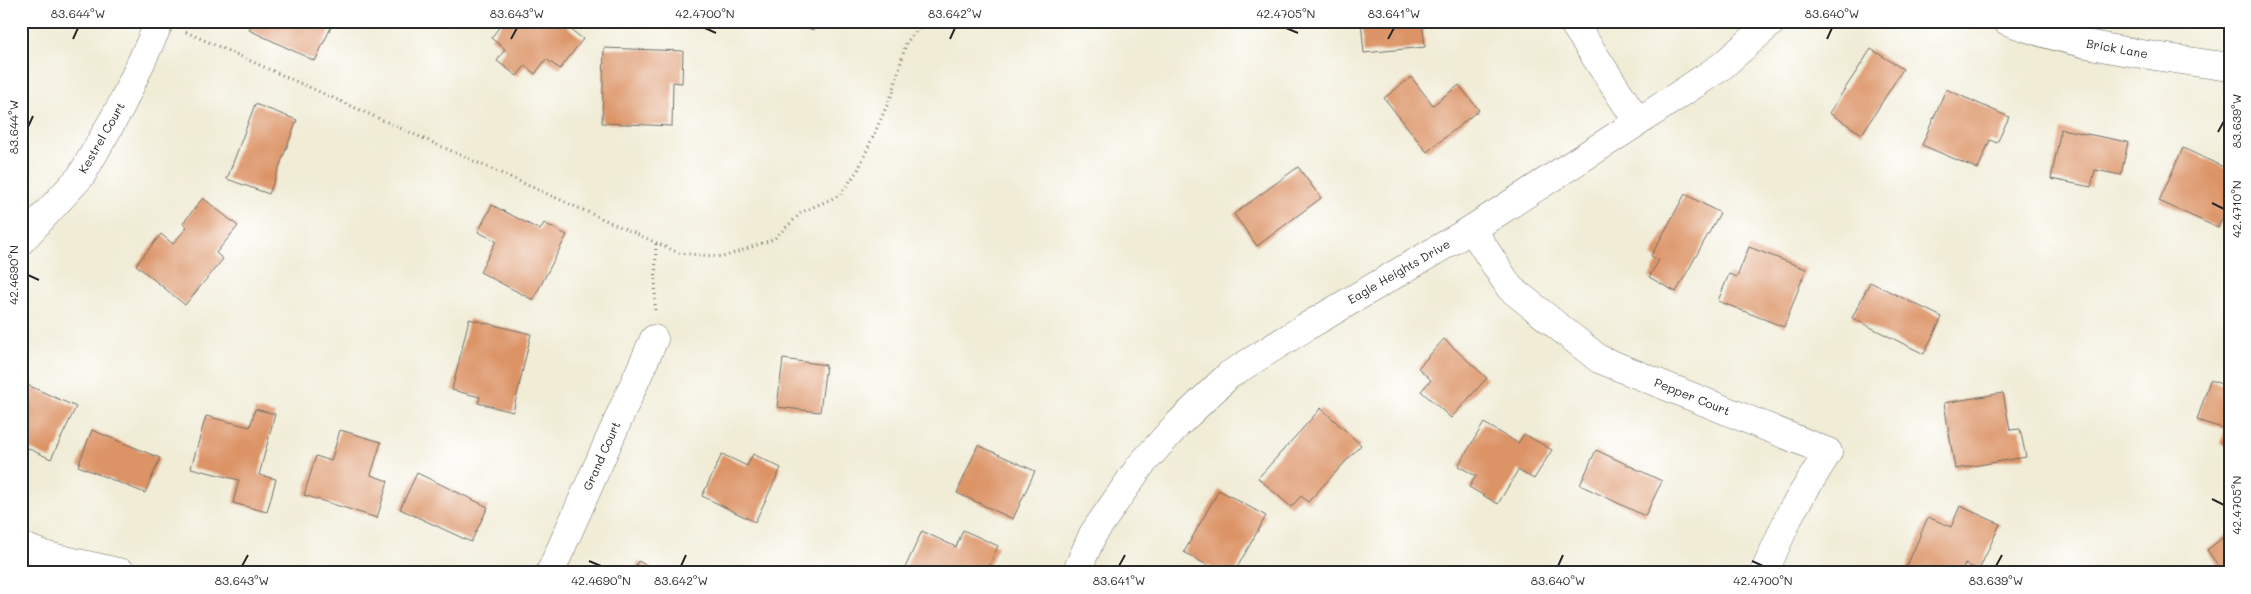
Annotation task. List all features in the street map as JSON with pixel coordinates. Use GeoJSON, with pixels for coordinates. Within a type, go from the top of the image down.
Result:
{"type":"FeatureCollection","features":[{"type":"Feature","properties":{"kind":"street"},"geometry":{"type":"LineString","coordinates":[[1572,21],[1638,122]]}},
{"type":"Feature","properties":{"kind":"street","name":"Eagle Heights Drive"},"geometry":{"type":"LineString","coordinates":[[1076,573],[1093,534],[1140,466],[1177,426],[1229,375],[1306,326],[1472,229],[1638,122],[1722,66],[1773,21]]}},
{"type":"Feature","properties":{"kind":"street","name":"Brick Lane"},"geometry":{"type":"LineString","coordinates":[[2007,21],[2039,33],[2108,48],[2230,67]]}},
{"type":"Feature","properties":{"kind":"street","name":"Kestrel Court"},"geometry":{"type":"LineString","coordinates":[[21,241],[81,176],[121,106],[172,26]]}},
{"type":"Feature","properties":{"kind":"street","name":"Pepper Court"},"geometry":{"type":"LineString","coordinates":[[1472,229],[1510,288],[1599,359],[1828,452],[1791,512],[1764,573]]}},
{"type":"Feature","properties":{"kind":"street","name":"Grand Court"},"geometry":{"type":"LineString","coordinates":[[550,573],[654,339]]}},
{"type":"Feature","properties":{"kind":"street"},"geometry":{"type":"LineString","coordinates":[[21,546],[47,556],[122,573]]}},
{"type":"Feature","properties":{"kind":"path"},"geometry":{"type":"LineString","coordinates":[[172,26],[679,253],[724,257],[774,239],[802,212],[840,196],[858,170],[893,92],[906,43],[925,21]]}},
{"type":"Feature","properties":{"kind":"path"},"geometry":{"type":"LineString","coordinates":[[654,339],[656,243]]}},
{"type":"Feature","properties":{"kind":"building"},"geometry":{"type":"Polygon","coordinates":[[[253,21],[334,21],[315,61],[249,30],[253,21]]]}},
{"type":"Feature","properties":{"kind":"building"},"geometry":{"type":"Polygon","coordinates":[[[504,21],[560,21],[583,39],[560,69],[546,59],[535,74],[525,66],[517,76],[497,61],[505,49],[491,38],[504,21]]]}},
{"type":"Feature","properties":{"kind":"building"},"geometry":{"type":"Polygon","coordinates":[[[791,21],[816,21],[813,30],[791,21]]]}},
{"type":"Feature","properties":{"kind":"building"},"geometry":{"type":"Polygon","coordinates":[[[1361,21],[1422,21],[1425,47],[1364,53],[1361,21]]]}},
{"type":"Feature","properties":{"kind":"building"},"geometry":{"type":"Polygon","coordinates":[[[604,48],[683,51],[682,83],[673,82],[672,126],[602,123],[604,48]]]}},
{"type":"Feature","properties":{"kind":"building"},"geometry":{"type":"Polygon","coordinates":[[[1871,49],[1903,69],[1862,134],[1829,113],[1871,49]]]}},
{"type":"Feature","properties":{"kind":"building"},"geometry":{"type":"Polygon","coordinates":[[[1411,77],[1433,105],[1459,85],[1479,110],[1427,152],[1384,98],[1411,77]]]}},
{"type":"Feature","properties":{"kind":"building"},"geometry":{"type":"Polygon","coordinates":[[[1946,89],[2009,117],[1997,143],[1990,140],[1978,169],[1922,145],[1946,89]]]}},
{"type":"Feature","properties":{"kind":"building"},"geometry":{"type":"Polygon","coordinates":[[[255,104],[297,120],[269,194],[227,179],[255,104]]]}},
{"type":"Feature","properties":{"kind":"building"},"geometry":{"type":"Polygon","coordinates":[[[2061,129],[2128,142],[2121,175],[2095,170],[2091,187],[2051,179],[2061,129]]]}},
{"type":"Feature","properties":{"kind":"building"},"geometry":{"type":"Polygon","coordinates":[[[2183,148],[2230,170],[2230,201],[2218,228],[2159,201],[2183,148]]]}},
{"type":"Feature","properties":{"kind":"building"},"geometry":{"type":"Polygon","coordinates":[[[1298,167],[1321,198],[1257,246],[1234,214],[1298,167]]]}},
{"type":"Feature","properties":{"kind":"building"},"geometry":{"type":"Polygon","coordinates":[[[1685,194],[1720,213],[1676,292],[1649,277],[1659,260],[1651,256],[1685,194]]]}},
{"type":"Feature","properties":{"kind":"building"},"geometry":{"type":"Polygon","coordinates":[[[203,198],[238,226],[216,253],[223,259],[185,305],[136,265],[161,234],[173,244],[187,227],[183,223],[203,198]]]}},
{"type":"Feature","properties":{"kind":"building"},"geometry":{"type":"Polygon","coordinates":[[[492,205],[540,230],[544,223],[567,235],[533,300],[480,272],[496,241],[478,232],[492,205]]]}},
{"type":"Feature","properties":{"kind":"building"},"geometry":{"type":"Polygon","coordinates":[[[1749,247],[1806,269],[1784,327],[1718,301],[1729,274],[1737,277],[1749,247]]]}},
{"type":"Feature","properties":{"kind":"building"},"geometry":{"type":"Polygon","coordinates":[[[1870,282],[1942,317],[1924,354],[1852,318],[1870,282]]]}},
{"type":"Feature","properties":{"kind":"building"},"geometry":{"type":"Polygon","coordinates":[[[469,319],[531,334],[513,412],[478,403],[480,397],[452,390],[469,319]]]}},
{"type":"Feature","properties":{"kind":"building"},"geometry":{"type":"Polygon","coordinates":[[[1444,339],[1487,378],[1451,418],[1421,391],[1431,380],[1418,368],[1444,339]]]}},
{"type":"Feature","properties":{"kind":"building"},"geometry":{"type":"Polygon","coordinates":[[[783,359],[826,365],[820,412],[777,407],[783,359]]]}},
{"type":"Feature","properties":{"kind":"building"},"geometry":{"type":"Polygon","coordinates":[[[2210,380],[2230,387],[2230,447],[2221,444],[2225,429],[2197,420],[2210,380]]]}},
{"type":"Feature","properties":{"kind":"building"},"geometry":{"type":"Polygon","coordinates":[[[21,382],[76,407],[51,459],[21,445],[21,382]]]}},
{"type":"Feature","properties":{"kind":"building"},"geometry":{"type":"Polygon","coordinates":[[[2003,393],[2010,430],[2020,429],[2026,457],[1955,469],[1944,403],[2003,393]]]}},
{"type":"Feature","properties":{"kind":"building"},"geometry":{"type":"Polygon","coordinates":[[[1321,408],[1361,445],[1308,502],[1301,496],[1291,507],[1258,478],[1321,408]]]}},
{"type":"Feature","properties":{"kind":"building"},"geometry":{"type":"Polygon","coordinates":[[[255,409],[275,414],[259,475],[276,479],[267,512],[233,503],[239,480],[191,468],[206,416],[250,427],[255,409]]]}},
{"type":"Feature","properties":{"kind":"building"},"geometry":{"type":"Polygon","coordinates":[[[1484,423],[1518,443],[1524,434],[1552,450],[1534,479],[1518,470],[1498,504],[1469,487],[1476,476],[1458,466],[1484,423]]]}},
{"type":"Feature","properties":{"kind":"building"},"geometry":{"type":"Polygon","coordinates":[[[92,430],[160,458],[145,493],[78,466],[92,430]]]}},
{"type":"Feature","properties":{"kind":"building"},"geometry":{"type":"Polygon","coordinates":[[[340,430],[381,442],[371,475],[388,481],[377,518],[304,495],[316,456],[331,461],[340,430]]]}},
{"type":"Feature","properties":{"kind":"building"},"geometry":{"type":"Polygon","coordinates":[[[978,445],[1035,471],[1013,519],[957,493],[978,445]]]}},
{"type":"Feature","properties":{"kind":"building"},"geometry":{"type":"Polygon","coordinates":[[[1596,450],[1662,481],[1645,516],[1580,485],[1596,450]]]}},
{"type":"Feature","properties":{"kind":"building"},"geometry":{"type":"Polygon","coordinates":[[[722,454],[747,466],[753,454],[781,468],[755,522],[702,496],[722,454]]]}},
{"type":"Feature","properties":{"kind":"building"},"geometry":{"type":"Polygon","coordinates":[[[417,473],[488,507],[471,542],[400,509],[417,473]]]}},
{"type":"Feature","properties":{"kind":"building"},"geometry":{"type":"Polygon","coordinates":[[[1219,490],[1266,516],[1234,573],[1221,573],[1184,552],[1219,490]]]}},
{"type":"Feature","properties":{"kind":"building"},"geometry":{"type":"Polygon","coordinates":[[[1960,506],[2000,524],[1979,570],[1965,564],[1961,573],[1955,573],[1943,568],[1941,573],[1904,573],[1928,517],[1951,527],[1960,506]]]}},
{"type":"Feature","properties":{"kind":"building"},"geometry":{"type":"Polygon","coordinates":[[[963,530],[998,546],[986,573],[910,573],[904,570],[922,531],[956,547],[963,530]]]}},
{"type":"Feature","properties":{"kind":"building"},"geometry":{"type":"Polygon","coordinates":[[[2230,532],[2230,573],[2224,573],[2207,550],[2230,532]]]}},
{"type":"Feature","properties":{"kind":"building"},"geometry":{"type":"Polygon","coordinates":[[[638,561],[663,573],[633,573],[638,561]]]}}]}
